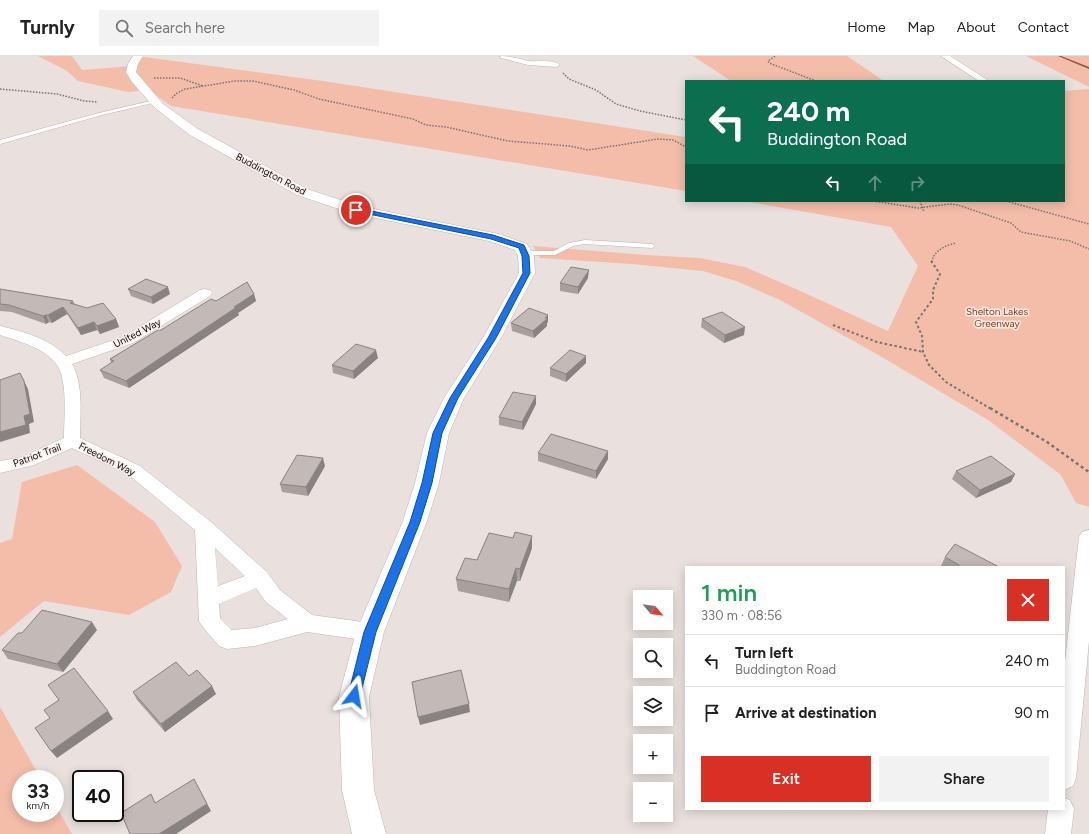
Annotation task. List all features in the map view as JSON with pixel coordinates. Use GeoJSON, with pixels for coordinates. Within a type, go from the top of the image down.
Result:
{"type":"FeatureCollection","features":[{"type":"Feature","properties":{"kind":"street"},"geometry":{"type":"LineString","coordinates":[[136,80],[131,72],[133,64],[138,56]]}},
{"type":"Feature","properties":{"kind":"street"},"geometry":{"type":"LineString","coordinates":[[504,56],[528,63],[556,65]]}},
{"type":"Feature","properties":{"kind":"street"},"geometry":{"type":"LineString","coordinates":[[946,56],[983,80]]}},
{"type":"Feature","properties":{"kind":"street","name":"Buddington Road"},"geometry":{"type":"LineString","coordinates":[[136,80],[155,101],[194,132],[302,192],[356,210],[493,237],[521,247],[524,253]]}},
{"type":"Feature","properties":{"kind":"street"},"geometry":{"type":"LineString","coordinates":[[369,834],[358,790],[354,696],[370,632],[415,522],[427,483],[438,433],[454,398],[492,338],[527,273],[524,253]]}},
{"type":"Feature","properties":{"kind":"street","name":"United Way"},"geometry":{"type":"LineString","coordinates":[[64,362],[128,340],[205,293]]}},
{"type":"Feature","properties":{"kind":"street"},"geometry":{"type":"LineString","coordinates":[[0,330],[14,334],[47,349],[64,362]]}},
{"type":"Feature","properties":{"kind":"street","name":"Freedom Way"},"geometry":{"type":"LineString","coordinates":[[64,362],[70,378],[72,441],[134,470],[204,526],[260,578],[273,596],[307,624]]}},
{"type":"Feature","properties":{"kind":"street","name":"Patriot Trail"},"geometry":{"type":"LineString","coordinates":[[0,466],[8,466],[47,454],[72,441]]}},
{"type":"Feature","properties":{"kind":"street"},"geometry":{"type":"LineString","coordinates":[[204,526],[210,621],[227,640],[255,637],[307,624],[370,632]]}},
{"type":"Feature","properties":{"kind":"street"},"geometry":{"type":"LineString","coordinates":[[1065,768],[1089,537]]}},
{"type":"Feature","properties":{"kind":"street"},"geometry":{"type":"LineString","coordinates":[[209,600],[260,578]]}},
{"type":"Feature","properties":{"kind":"street"},"geometry":{"type":"LineString","coordinates":[[1058,834],[1061,810]]}},
{"type":"Feature","properties":{"kind":"lane"},"geometry":{"type":"LineString","coordinates":[[0,142],[101,114],[155,101]]}},
{"type":"Feature","properties":{"kind":"lane"},"geometry":{"type":"LineString","coordinates":[[524,253],[555,253],[571,244],[585,242],[652,246]]}},
{"type":"Feature","properties":{"kind":"path"},"geometry":{"type":"LineString","coordinates":[[775,56],[768,61],[769,63],[813,80]]}},
{"type":"Feature","properties":{"kind":"path"},"geometry":{"type":"LineString","coordinates":[[556,65],[569,79],[596,90],[616,104],[640,111],[685,120]]}},
{"type":"Feature","properties":{"kind":"path"},"geometry":{"type":"LineString","coordinates":[[136,80],[180,78],[204,86]]}},
{"type":"Feature","properties":{"kind":"path"},"geometry":{"type":"LineString","coordinates":[[174,103],[172,99],[180,90],[235,81],[253,81],[266,83],[313,98],[413,119],[426,125],[446,127],[508,141],[565,145],[588,150],[658,139],[668,140],[685,147]]}},
{"type":"Feature","properties":{"kind":"path"},"geometry":{"type":"LineString","coordinates":[[0,89],[57,94],[84,101],[104,102]]}},
{"type":"Feature","properties":{"kind":"path"},"geometry":{"type":"LineString","coordinates":[[879,202],[907,207],[950,204],[970,208],[1012,223],[1021,232],[1070,241],[1089,249]]}},
{"type":"Feature","properties":{"kind":"path"},"geometry":{"type":"LineString","coordinates":[[920,202],[924,212]]}},
{"type":"Feature","properties":{"kind":"path"},"geometry":{"type":"LineString","coordinates":[[1009,202],[1089,224]]}},
{"type":"Feature","properties":{"kind":"path"},"geometry":{"type":"LineString","coordinates":[[956,243],[945,245],[934,254],[931,261],[940,274],[939,279],[931,290],[933,299],[916,322],[922,336],[923,352],[929,365],[946,382],[1047,442],[1089,472]]}},
{"type":"Feature","properties":{"kind":"path"},"geometry":{"type":"LineString","coordinates":[[833,325],[871,342],[890,347],[923,352]]}},
{"type":"Feature","properties":{"kind":"green space"},"geometry":{"type":"Polygon","coordinates":[[[38,56],[72,56],[82,70],[132,66],[127,75],[135,83],[138,91],[128,92],[78,81],[67,71],[38,56]]]}},
{"type":"Feature","properties":{"kind":"green space"},"geometry":{"type":"Polygon","coordinates":[[[137,56],[323,81],[685,137],[685,191],[171,106],[145,86],[138,75],[136,66],[137,56]]]}},
{"type":"Feature","properties":{"kind":"green space"},"geometry":{"type":"Polygon","coordinates":[[[693,56],[847,56],[883,80],[729,80],[693,56]]]}},
{"type":"Feature","properties":{"kind":"green space"},"geometry":{"type":"Polygon","coordinates":[[[1026,56],[1089,56],[1089,87],[1026,56]]]}},
{"type":"Feature","properties":{"kind":"green space","name":"Shelton Lakes Greenway"},"geometry":{"type":"Polygon","coordinates":[[[1089,89],[1089,507],[1076,503],[1061,475],[988,420],[875,353],[780,300],[736,281],[703,271],[632,264],[540,258],[533,246],[700,258],[745,267],[888,331],[918,266],[891,227],[750,202],[1065,202],[1065,91],[1089,89]]]}},
{"type":"Feature","properties":{"kind":"green space"},"geometry":{"type":"Polygon","coordinates":[[[77,465],[155,522],[182,566],[171,592],[129,615],[44,601],[0,637],[0,543],[12,539],[22,482],[77,465]]]}},
{"type":"Feature","properties":{"kind":"green space"},"geometry":{"type":"Polygon","coordinates":[[[0,707],[36,770],[12,770],[12,822],[64,822],[64,820],[72,834],[0,834],[0,707]]]}},
{"type":"Feature","properties":{"kind":"building"},"geometry":{"type":"Polygon","coordinates":[[[571,267],[589,270],[578,287],[560,283],[571,267]]]}},
{"type":"Feature","properties":{"kind":"building"},"geometry":{"type":"Polygon","coordinates":[[[146,279],[168,287],[151,297],[128,289],[146,279]]]}},
{"type":"Feature","properties":{"kind":"building"},"geometry":{"type":"Polygon","coordinates":[[[247,282],[254,294],[126,381],[100,370],[114,361],[110,359],[158,330],[161,330],[211,299],[216,301],[247,282]]]}},
{"type":"Feature","properties":{"kind":"building"},"geometry":{"type":"Polygon","coordinates":[[[0,289],[73,301],[70,303],[87,308],[103,303],[116,319],[97,326],[94,322],[78,328],[63,307],[43,316],[9,305],[0,304],[0,289]]]}},
{"type":"Feature","properties":{"kind":"building"},"geometry":{"type":"Polygon","coordinates":[[[529,308],[548,315],[545,318],[548,318],[533,331],[511,323],[529,308]]]}},
{"type":"Feature","properties":{"kind":"building"},"geometry":{"type":"Polygon","coordinates":[[[722,312],[745,327],[725,335],[702,319],[722,312]]]}},
{"type":"Feature","properties":{"kind":"building"},"geometry":{"type":"Polygon","coordinates":[[[356,344],[376,350],[353,371],[332,365],[356,344]]]}},
{"type":"Feature","properties":{"kind":"building"},"geometry":{"type":"Polygon","coordinates":[[[570,350],[586,356],[566,374],[550,368],[570,350]]]}},
{"type":"Feature","properties":{"kind":"building"},"geometry":{"type":"Polygon","coordinates":[[[20,373],[24,381],[30,414],[24,416],[26,425],[0,432],[0,380],[20,373]]]}},
{"type":"Feature","properties":{"kind":"building"},"geometry":{"type":"Polygon","coordinates":[[[513,392],[536,396],[522,422],[499,417],[513,392]]]}},
{"type":"Feature","properties":{"kind":"building"},"geometry":{"type":"Polygon","coordinates":[[[551,434],[608,451],[596,471],[538,453],[551,434]]]}},
{"type":"Feature","properties":{"kind":"building"},"geometry":{"type":"Polygon","coordinates":[[[297,455],[323,458],[306,487],[280,484],[297,455]]]}},
{"type":"Feature","properties":{"kind":"building"},"geometry":{"type":"Polygon","coordinates":[[[991,456],[1015,474],[980,490],[956,471],[991,456]]]}},
{"type":"Feature","properties":{"kind":"building"},"geometry":{"type":"Polygon","coordinates":[[[515,532],[532,536],[520,569],[516,568],[509,589],[456,579],[465,558],[477,560],[489,533],[513,538],[515,532]]]}},
{"type":"Feature","properties":{"kind":"building"},"geometry":{"type":"Polygon","coordinates":[[[955,544],[997,566],[958,566],[945,557],[955,544]]]}},
{"type":"Feature","properties":{"kind":"building"},"geometry":{"type":"Polygon","coordinates":[[[42,610],[92,622],[57,664],[2,650],[18,633],[22,633],[42,610]]]}},
{"type":"Feature","properties":{"kind":"building"},"geometry":{"type":"Polygon","coordinates":[[[176,662],[189,676],[197,670],[212,686],[161,724],[133,692],[176,662]]]}},
{"type":"Feature","properties":{"kind":"building"},"geometry":{"type":"Polygon","coordinates":[[[74,668],[108,711],[51,751],[35,728],[50,718],[44,710],[59,700],[48,685],[74,668]]]}},
{"type":"Feature","properties":{"kind":"building"},"geometry":{"type":"Polygon","coordinates":[[[461,670],[469,704],[418,717],[412,682],[461,670]]]}},
{"type":"Feature","properties":{"kind":"building"},"geometry":{"type":"Polygon","coordinates":[[[194,779],[207,804],[159,834],[130,834],[124,820],[124,811],[151,794],[155,803],[194,779]]]}},
{"type":"Feature","properties":{"kind":"waterway"},"geometry":{"type":"LineString","coordinates":[[1059,56],[1089,68]]}},
{"type":"Feature","properties":{"kind":"route"},"geometry":{"type":"LineString","coordinates":[[354,696],[370,632],[415,522],[427,483],[438,433],[454,398],[492,338],[527,273],[526,256],[521,247],[493,237],[356,210]]}}]}
